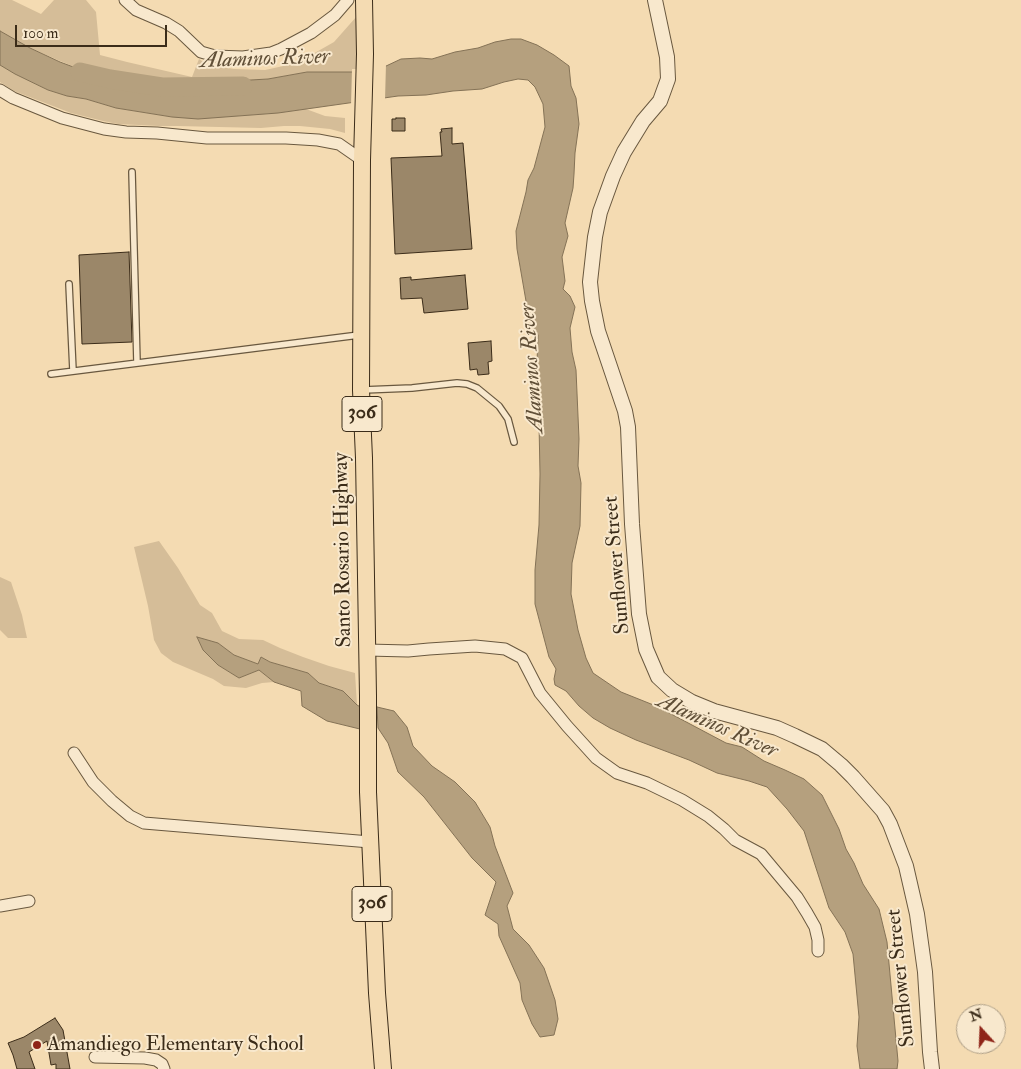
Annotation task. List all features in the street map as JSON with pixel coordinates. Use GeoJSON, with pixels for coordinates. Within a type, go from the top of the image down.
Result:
{"type":"FeatureCollection","features":[{"type":"Feature","properties":{"kind":"main road","name":"Santo Rosario Highway"},"geometry":{"type":"LineString","coordinates":[[364,0],[361,390],[368,696],[368,792],[377,993],[383,1069]]}},
{"type":"Feature","properties":{"kind":"street"},"geometry":{"type":"LineString","coordinates":[[125,0],[136,10],[166,22],[179,31],[201,52],[215,56],[243,57],[276,51],[311,33],[335,15],[348,0]]}},
{"type":"Feature","properties":{"kind":"street","name":"Sunflower Street"},"geometry":{"type":"LineString","coordinates":[[655,0],[668,57],[668,79],[660,101],[643,121],[624,152],[613,176],[600,212],[595,236],[590,282],[598,331],[625,411],[628,427],[632,524],[639,614],[646,649],[658,677],[672,690],[692,702],[714,711],[777,728],[822,749],[853,777],[883,811],[906,866],[917,914],[925,972],[932,1069]]}},
{"type":"Feature","properties":{"kind":"street"},"geometry":{"type":"LineString","coordinates":[[0,90],[13,98],[62,118],[104,129],[207,138],[318,140],[339,144],[362,160]]}},
{"type":"Feature","properties":{"kind":"street"},"geometry":{"type":"LineString","coordinates":[[367,650],[408,651],[475,646],[504,649],[522,658],[540,692],[596,758],[617,774],[647,783],[682,800],[708,816],[735,840],[761,854],[797,897],[807,913],[815,927],[818,951]]}},
{"type":"Feature","properties":{"kind":"street"},"geometry":{"type":"LineString","coordinates":[[74,754],[93,782],[112,801],[130,816],[144,823],[370,842]]}},
{"type":"Feature","properties":{"kind":"street"},"geometry":{"type":"LineString","coordinates":[[0,906],[29,901]]}},
{"type":"Feature","properties":{"kind":"street"},"geometry":{"type":"LineString","coordinates":[[95,1057],[145,1058],[156,1060],[162,1064],[164,1069]]}},
{"type":"Feature","properties":{"kind":"lane"},"geometry":{"type":"LineString","coordinates":[[132,172],[137,363]]}},
{"type":"Feature","properties":{"kind":"lane"},"geometry":{"type":"LineString","coordinates":[[70,284],[73,371]]}},
{"type":"Feature","properties":{"kind":"lane"},"geometry":{"type":"LineString","coordinates":[[51,374],[361,335]]}},
{"type":"Feature","properties":{"kind":"lane"},"geometry":{"type":"LineString","coordinates":[[361,390],[412,388],[457,383],[467,384],[477,388],[499,406],[508,419],[514,442]]}},
{"type":"Feature","properties":{"kind":"shaded area"},"geometry":{"type":"Polygon","coordinates":[[[0,0],[12,0],[41,14],[54,0],[86,0],[96,12],[100,55],[192,77],[199,59],[208,65],[234,69],[265,70],[297,63],[334,42],[357,16],[357,72],[307,72],[268,79],[233,81],[214,88],[186,91],[118,81],[92,74],[60,61],[30,48],[0,31],[0,0]]]}},
{"type":"Feature","properties":{"kind":"shaded area"},"geometry":{"type":"Polygon","coordinates":[[[0,31],[30,48],[92,74],[118,81],[186,91],[214,88],[233,81],[268,79],[307,72],[377,72],[401,59],[432,59],[511,39],[521,39],[537,45],[569,66],[579,124],[573,188],[565,223],[568,236],[562,257],[565,281],[563,289],[570,296],[575,307],[570,328],[576,370],[579,439],[578,466],[581,483],[580,526],[572,563],[571,594],[586,658],[593,673],[621,692],[656,706],[726,743],[742,747],[764,761],[804,779],[822,795],[863,884],[879,909],[887,942],[898,1061],[897,1069],[860,1069],[857,1046],[859,1017],[853,954],[845,932],[829,908],[804,831],[787,809],[767,787],[717,773],[610,728],[593,718],[566,691],[555,685],[556,669],[549,657],[535,604],[540,474],[539,423],[532,385],[537,362],[538,335],[527,317],[516,231],[528,180],[534,168],[545,127],[543,104],[535,87],[528,80],[518,79],[482,89],[398,96],[278,113],[198,119],[172,117],[116,108],[86,99],[67,96],[48,90],[15,74],[0,65],[0,31]]]}},
{"type":"Feature","properties":{"kind":"shaded area"},"geometry":{"type":"Polygon","coordinates":[[[0,65],[48,90],[116,108],[172,117],[251,115],[306,109],[325,116],[345,118],[345,133],[330,129],[300,126],[261,128],[118,124],[71,113],[14,91],[0,82],[0,65]]]}},
{"type":"Feature","properties":{"kind":"shaded area"},"geometry":{"type":"Polygon","coordinates":[[[159,541],[200,605],[212,613],[222,631],[239,639],[263,640],[303,657],[355,673],[357,705],[343,691],[319,683],[308,673],[270,662],[261,657],[258,664],[234,655],[218,643],[198,638],[203,650],[218,665],[239,678],[259,670],[274,682],[262,683],[246,688],[224,686],[213,679],[173,662],[161,653],[154,640],[134,547],[159,541]]]}},
{"type":"Feature","properties":{"kind":"shaded area"},"geometry":{"type":"Polygon","coordinates":[[[0,577],[11,582],[22,615],[27,638],[8,638],[0,630],[0,577]]]}},
{"type":"Feature","properties":{"kind":"shaded area"},"geometry":{"type":"Polygon","coordinates":[[[197,637],[218,643],[234,655],[258,664],[261,657],[270,662],[308,673],[319,683],[343,691],[357,705],[364,709],[364,730],[327,721],[302,706],[301,691],[274,682],[259,670],[239,678],[218,665],[203,650],[197,637]]]}},
{"type":"Feature","properties":{"kind":"shaded area"},"geometry":{"type":"Polygon","coordinates":[[[377,707],[394,711],[407,727],[413,746],[432,766],[455,782],[475,802],[490,827],[495,846],[513,893],[507,906],[513,929],[529,945],[544,968],[555,1000],[558,1019],[554,1035],[540,1037],[532,1024],[522,1000],[520,983],[499,936],[498,924],[485,915],[496,882],[472,858],[424,797],[398,772],[388,743],[378,728],[377,707]]]}},
{"type":"Feature","properties":{"kind":"pier"},"geometry":{"type":"Polygon","coordinates":[[[386,64],[385,100],[351,105],[352,69],[377,69],[386,64]]]}},
{"type":"Feature","properties":{"kind":"building"},"geometry":{"type":"Polygon","coordinates":[[[405,118],[405,131],[392,131],[392,119],[405,118]]]}},
{"type":"Feature","properties":{"kind":"building"},"geometry":{"type":"Polygon","coordinates":[[[452,128],[452,144],[463,143],[472,249],[395,254],[391,158],[442,156],[441,129],[452,128]]]}},
{"type":"Feature","properties":{"kind":"building"},"geometry":{"type":"Polygon","coordinates":[[[129,252],[132,342],[82,344],[79,255],[129,252]]]}},
{"type":"Feature","properties":{"kind":"building"},"geometry":{"type":"Polygon","coordinates":[[[465,275],[468,309],[424,313],[422,298],[401,299],[400,278],[411,277],[411,280],[465,275]]]}},
{"type":"Feature","properties":{"kind":"building"},"geometry":{"type":"Polygon","coordinates":[[[491,341],[492,361],[488,362],[489,374],[478,375],[477,369],[470,370],[468,343],[491,341]]]}},
{"type":"Feature","properties":{"kind":"building"},"geometry":{"type":"Polygon","coordinates":[[[55,1018],[63,1030],[70,1069],[56,1069],[56,1064],[51,1065],[47,1041],[29,1052],[35,1069],[17,1069],[8,1043],[24,1037],[55,1018]]]}},
{"type":"Feature","properties":{"kind":"waterway","name":"Alaminos River"},"geometry":{"type":"LineString","coordinates":[[80,72],[162,87],[243,86]]}},
{"type":"Feature","properties":{"kind":"place","name":"Amandiego Elementary School"},"geometry":{"type":"Point","coordinates":[37,1045]}}]}
